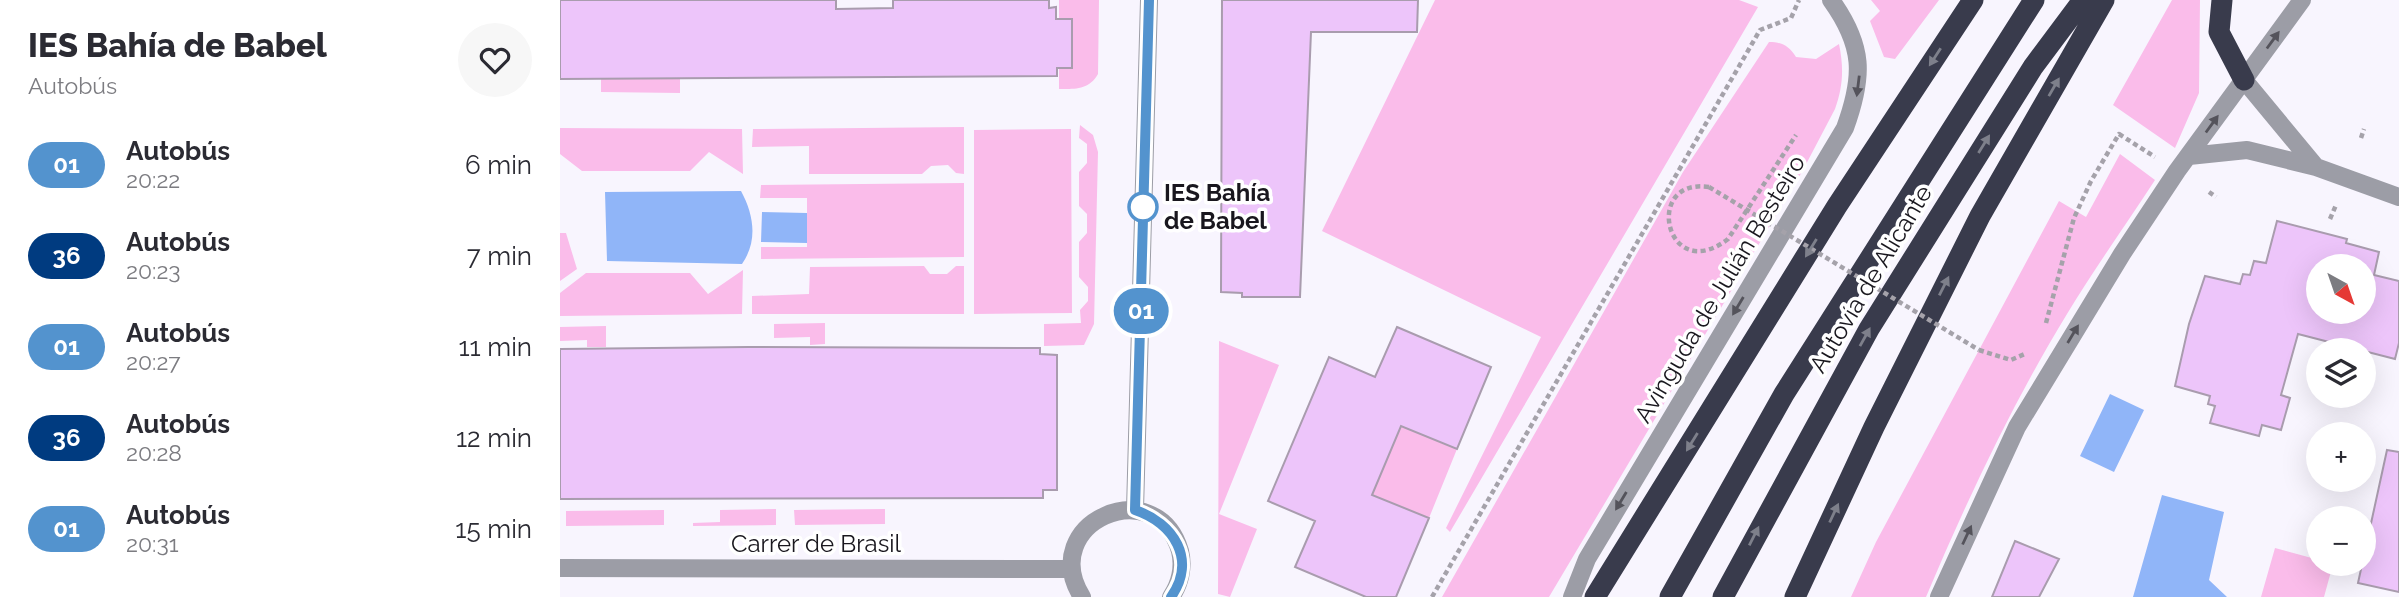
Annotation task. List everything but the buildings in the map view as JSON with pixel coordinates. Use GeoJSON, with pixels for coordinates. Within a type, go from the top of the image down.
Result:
{"type":"FeatureCollection","features":[{"type":"Feature","properties":{"kind":"highway"},"geometry":{"type":"LineString","coordinates":[[1595,597],[1837,206],[1973,0]]}},
{"type":"Feature","properties":{"kind":"highway","name":"Autovía de Alicante"},"geometry":{"type":"LineString","coordinates":[[1670,597],[1784,394],[2034,0]]}},
{"type":"Feature","properties":{"kind":"highway","name":"Autovía de Alicante"},"geometry":{"type":"LineString","coordinates":[[1723,597],[1869,329],[2032,67],[2083,0]]}},
{"type":"Feature","properties":{"kind":"highway"},"geometry":{"type":"LineString","coordinates":[[1795,597],[1874,427],[1980,216],[2104,0]]}},
{"type":"Feature","properties":{"kind":"highway"},"geometry":{"type":"LineString","coordinates":[[2222,0],[2218,32],[2244,80]]}},
{"type":"Feature","properties":{"kind":"street"},"geometry":{"type":"LineString","coordinates":[[1135,510],[1149,0]]}},
{"type":"Feature","properties":{"kind":"street","name":"Avinguda de Julián Besteiro"},"geometry":{"type":"LineString","coordinates":[[1573,597],[1587,559],[1845,128],[1856,98],[1860,65],[1855,41],[1832,0]]}},
{"type":"Feature","properties":{"kind":"street"},"geometry":{"type":"LineString","coordinates":[[1939,597],[2017,427],[2122,254],[2302,0]]}},
{"type":"Feature","properties":{"kind":"street"},"geometry":{"type":"LineString","coordinates":[[2244,80],[2316,167]]}},
{"type":"Feature","properties":{"kind":"street"},"geometry":{"type":"LineString","coordinates":[[2189,156],[2247,150],[2316,167],[2399,197]]}},
{"type":"Feature","properties":{"kind":"street"},"geometry":{"type":"LineString","coordinates":[[1082,597],[1072,569],[1079,537],[1089,524],[1119,510],[1135,510],[1158,521],[1176,540],[1181,556],[1181,573],[1171,597]]}},
{"type":"Feature","properties":{"kind":"street","name":"Carrer de Brasil"},"geometry":{"type":"LineString","coordinates":[[560,568],[1072,569]]}},
{"type":"Feature","properties":{"kind":"path"},"geometry":{"type":"LineString","coordinates":[[1432,597],[1760,30],[1791,18],[1799,0]]}},
{"type":"Feature","properties":{"kind":"path"},"geometry":{"type":"LineString","coordinates":[[2361,138],[2364,129]]}},
{"type":"Feature","properties":{"kind":"path"},"geometry":{"type":"LineString","coordinates":[[2043,331],[2074,218],[2091,181],[2119,134],[2163,162]]}},
{"type":"Feature","properties":{"kind":"path"},"geometry":{"type":"LineString","coordinates":[[1796,135],[1754,200],[1746,211],[1739,221],[1728,239],[1715,249],[1697,253],[1680,245],[1669,230],[1668,215],[1673,200],[1684,189],[1697,185],[1709,187],[1732,201],[1744,208],[1756,215],[1779,230],[1979,350],[2011,360],[2036,346]]}},
{"type":"Feature","properties":{"kind":"path"},"geometry":{"type":"LineString","coordinates":[[2209,192],[2216,197]]}},
{"type":"Feature","properties":{"kind":"path"},"geometry":{"type":"LineString","coordinates":[[2330,219],[2336,205]]}},
{"type":"Feature","properties":{"kind":"shaded area"},"geometry":{"type":"Polygon","coordinates":[[[1059,0],[1099,0],[1098,74],[1090,83],[1071,89],[1059,89],[1059,0]]]}},
{"type":"Feature","properties":{"kind":"shaded area"},"geometry":{"type":"Polygon","coordinates":[[[1435,0],[1739,0],[1758,7],[1450,532],[1446,528],[1541,337],[1322,231],[1435,0]]]}},
{"type":"Feature","properties":{"kind":"shaded area"},"geometry":{"type":"Polygon","coordinates":[[[1871,0],[1939,0],[1895,59],[1884,57],[1870,21],[1880,11],[1871,0]]]}},
{"type":"Feature","properties":{"kind":"shaded area"},"geometry":{"type":"Polygon","coordinates":[[[2172,0],[2200,0],[2199,93],[2175,148],[2113,105],[2172,0]]]}},
{"type":"Feature","properties":{"kind":"shaded area"},"geometry":{"type":"Polygon","coordinates":[[[1769,42],[1785,45],[1796,57],[1816,59],[1839,44],[1842,77],[1838,101],[1803,170],[1549,597],[1442,597],[1683,172],[1769,42]]]}},
{"type":"Feature","properties":{"kind":"shaded area"},"geometry":{"type":"Polygon","coordinates":[[[601,78],[680,78],[680,93],[601,92],[601,78]]]}},
{"type":"Feature","properties":{"kind":"shaded area"},"geometry":{"type":"Polygon","coordinates":[[[1080,125],[1093,135],[1098,152],[1094,324],[1084,345],[1044,346],[1044,324],[1081,323],[1080,310],[1088,301],[1088,287],[1079,277],[1079,242],[1087,233],[1087,214],[1079,206],[1079,172],[1087,163],[1087,144],[1079,138],[1080,125]]]}},
{"type":"Feature","properties":{"kind":"shaded area"},"geometry":{"type":"Polygon","coordinates":[[[964,127],[964,174],[956,173],[948,165],[931,166],[922,174],[809,174],[809,146],[752,147],[753,129],[964,127]]]}},
{"type":"Feature","properties":{"kind":"shaded area"},"geometry":{"type":"Polygon","coordinates":[[[560,128],[742,129],[743,174],[709,152],[690,171],[582,171],[560,154],[560,128]]]}},
{"type":"Feature","properties":{"kind":"shaded area"},"geometry":{"type":"Polygon","coordinates":[[[1071,129],[1072,313],[974,314],[974,130],[1071,129]]]}},
{"type":"Feature","properties":{"kind":"shaded area"},"geometry":{"type":"Polygon","coordinates":[[[2120,154],[2155,180],[2077,297],[2047,348],[1974,489],[1926,597],[1851,597],[1876,542],[2059,201],[2086,217],[2120,154]]]}},
{"type":"Feature","properties":{"kind":"shaded area"},"geometry":{"type":"Polygon","coordinates":[[[964,183],[964,257],[761,259],[761,247],[807,247],[807,198],[760,198],[761,185],[964,183]]]}},
{"type":"Feature","properties":{"kind":"shaded area"},"geometry":{"type":"Polygon","coordinates":[[[560,233],[566,233],[577,269],[560,281],[560,233]]]}},
{"type":"Feature","properties":{"kind":"shaded area"},"geometry":{"type":"Polygon","coordinates":[[[924,266],[930,274],[947,274],[956,266],[964,266],[964,314],[752,314],[752,296],[809,294],[810,267],[924,266]]]}},
{"type":"Feature","properties":{"kind":"shaded area"},"geometry":{"type":"Polygon","coordinates":[[[743,270],[742,314],[560,316],[560,293],[586,273],[690,273],[708,294],[743,270]]]}},
{"type":"Feature","properties":{"kind":"shaded area"},"geometry":{"type":"Polygon","coordinates":[[[825,323],[825,344],[810,345],[810,337],[774,338],[774,324],[825,323]]]}},
{"type":"Feature","properties":{"kind":"shaded area"},"geometry":{"type":"Polygon","coordinates":[[[606,326],[606,347],[587,347],[587,340],[560,341],[560,327],[606,326]]]}},
{"type":"Feature","properties":{"kind":"shaded area"},"geometry":{"type":"Polygon","coordinates":[[[1219,341],[1279,365],[1219,514],[1257,529],[1230,597],[1218,594],[1219,341]]]}},
{"type":"Feature","properties":{"kind":"shaded area"},"geometry":{"type":"Polygon","coordinates":[[[1401,426],[1457,449],[1429,518],[1372,495],[1401,426]]]}},
{"type":"Feature","properties":{"kind":"shaded area"},"geometry":{"type":"Polygon","coordinates":[[[776,509],[776,525],[693,526],[693,523],[720,522],[720,510],[776,509]]]}},
{"type":"Feature","properties":{"kind":"shaded area"},"geometry":{"type":"Polygon","coordinates":[[[885,509],[885,524],[795,525],[794,510],[885,509]]]}},
{"type":"Feature","properties":{"kind":"shaded area"},"geometry":{"type":"Polygon","coordinates":[[[664,510],[664,525],[566,526],[566,511],[664,510]]]}},
{"type":"Feature","properties":{"kind":"shaded area"},"geometry":{"type":"Polygon","coordinates":[[[2275,548],[2306,556],[2306,576],[2330,576],[2324,597],[2261,597],[2275,548]]]}},
{"type":"Feature","properties":{"kind":"water"},"geometry":{"type":"Polygon","coordinates":[[[741,191],[749,209],[752,228],[750,246],[742,264],[607,261],[605,192],[741,191]]]}},
{"type":"Feature","properties":{"kind":"water"},"geometry":{"type":"Polygon","coordinates":[[[762,212],[807,213],[807,243],[761,242],[762,212]]]}},
{"type":"Feature","properties":{"kind":"water"},"geometry":{"type":"Polygon","coordinates":[[[2110,394],[2144,410],[2114,472],[2080,456],[2110,394]]]}},
{"type":"Feature","properties":{"kind":"water"},"geometry":{"type":"Polygon","coordinates":[[[2162,495],[2224,512],[2209,580],[2227,597],[2133,597],[2162,495]]]}},
{"type":"Feature","properties":{"kind":"bus line","name":"01"},"geometry":{"type":"LineString","coordinates":[[1149,0],[1135,510],[1152,516],[1165,526],[1176,540],[1181,556],[1181,573],[1171,597]]}},
{"type":"Feature","properties":{"kind":"place","name":"IES Bahía de Babel"},"geometry":{"type":"Point","coordinates":[1143,207]}}]}
